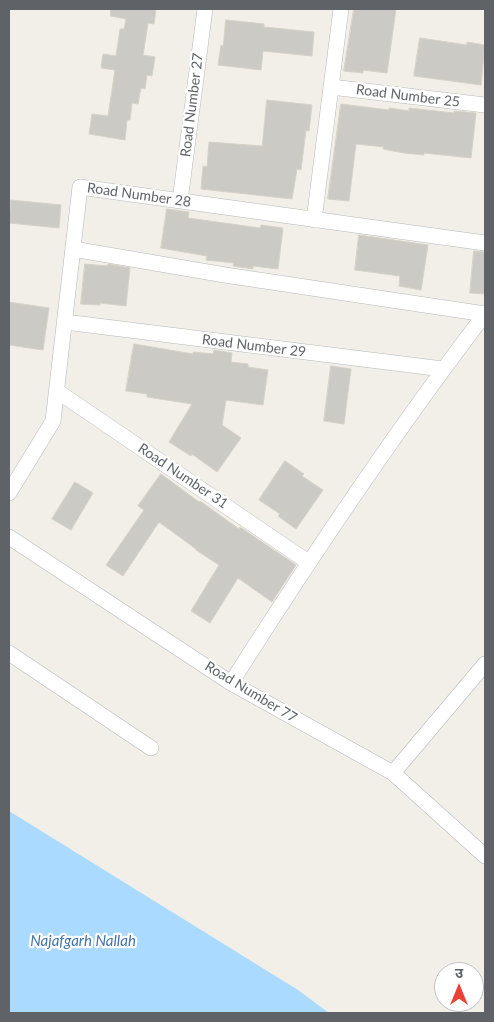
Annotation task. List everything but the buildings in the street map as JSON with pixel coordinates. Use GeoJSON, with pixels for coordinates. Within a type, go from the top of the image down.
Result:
{"type":"FeatureCollection","features":[{"type":"Feature","properties":{"kind":"street","name":"Road Number 27"},"geometry":{"type":"LineString","coordinates":[[180,201],[205,9]]}},
{"type":"Feature","properties":{"kind":"street"},"geometry":{"type":"LineString","coordinates":[[314,220],[341,9]]}},
{"type":"Feature","properties":{"kind":"street","name":"Road Number 25"},"geometry":{"type":"LineString","coordinates":[[331,87],[485,105]]}},
{"type":"Feature","properties":{"kind":"street","name":"Road Number 28"},"geometry":{"type":"LineString","coordinates":[[9,493],[54,421],[80,187],[485,243]]}},
{"type":"Feature","properties":{"kind":"street"},"geometry":{"type":"LineString","coordinates":[[73,249],[225,275],[485,314],[443,369],[308,562],[231,683]]}},
{"type":"Feature","properties":{"kind":"street","name":"Road Number 29"},"geometry":{"type":"LineString","coordinates":[[65,322],[443,369]]}},
{"type":"Feature","properties":{"kind":"street","name":"Road Number 31"},"geometry":{"type":"LineString","coordinates":[[57,390],[308,562]]}},
{"type":"Feature","properties":{"kind":"street","name":"Road Number 77"},"geometry":{"type":"LineString","coordinates":[[9,536],[231,683],[393,773],[485,856]]}},
{"type":"Feature","properties":{"kind":"street"},"geometry":{"type":"LineString","coordinates":[[9,653],[151,748]]}},
{"type":"Feature","properties":{"kind":"street"},"geometry":{"type":"LineString","coordinates":[[393,773],[485,664]]}},
{"type":"Feature","properties":{"kind":"water","name":"Najafgarh Nallah"},"geometry":{"type":"Polygon","coordinates":[[[9,811],[298,990],[329,1013],[9,1013],[9,811]]]}}]}
